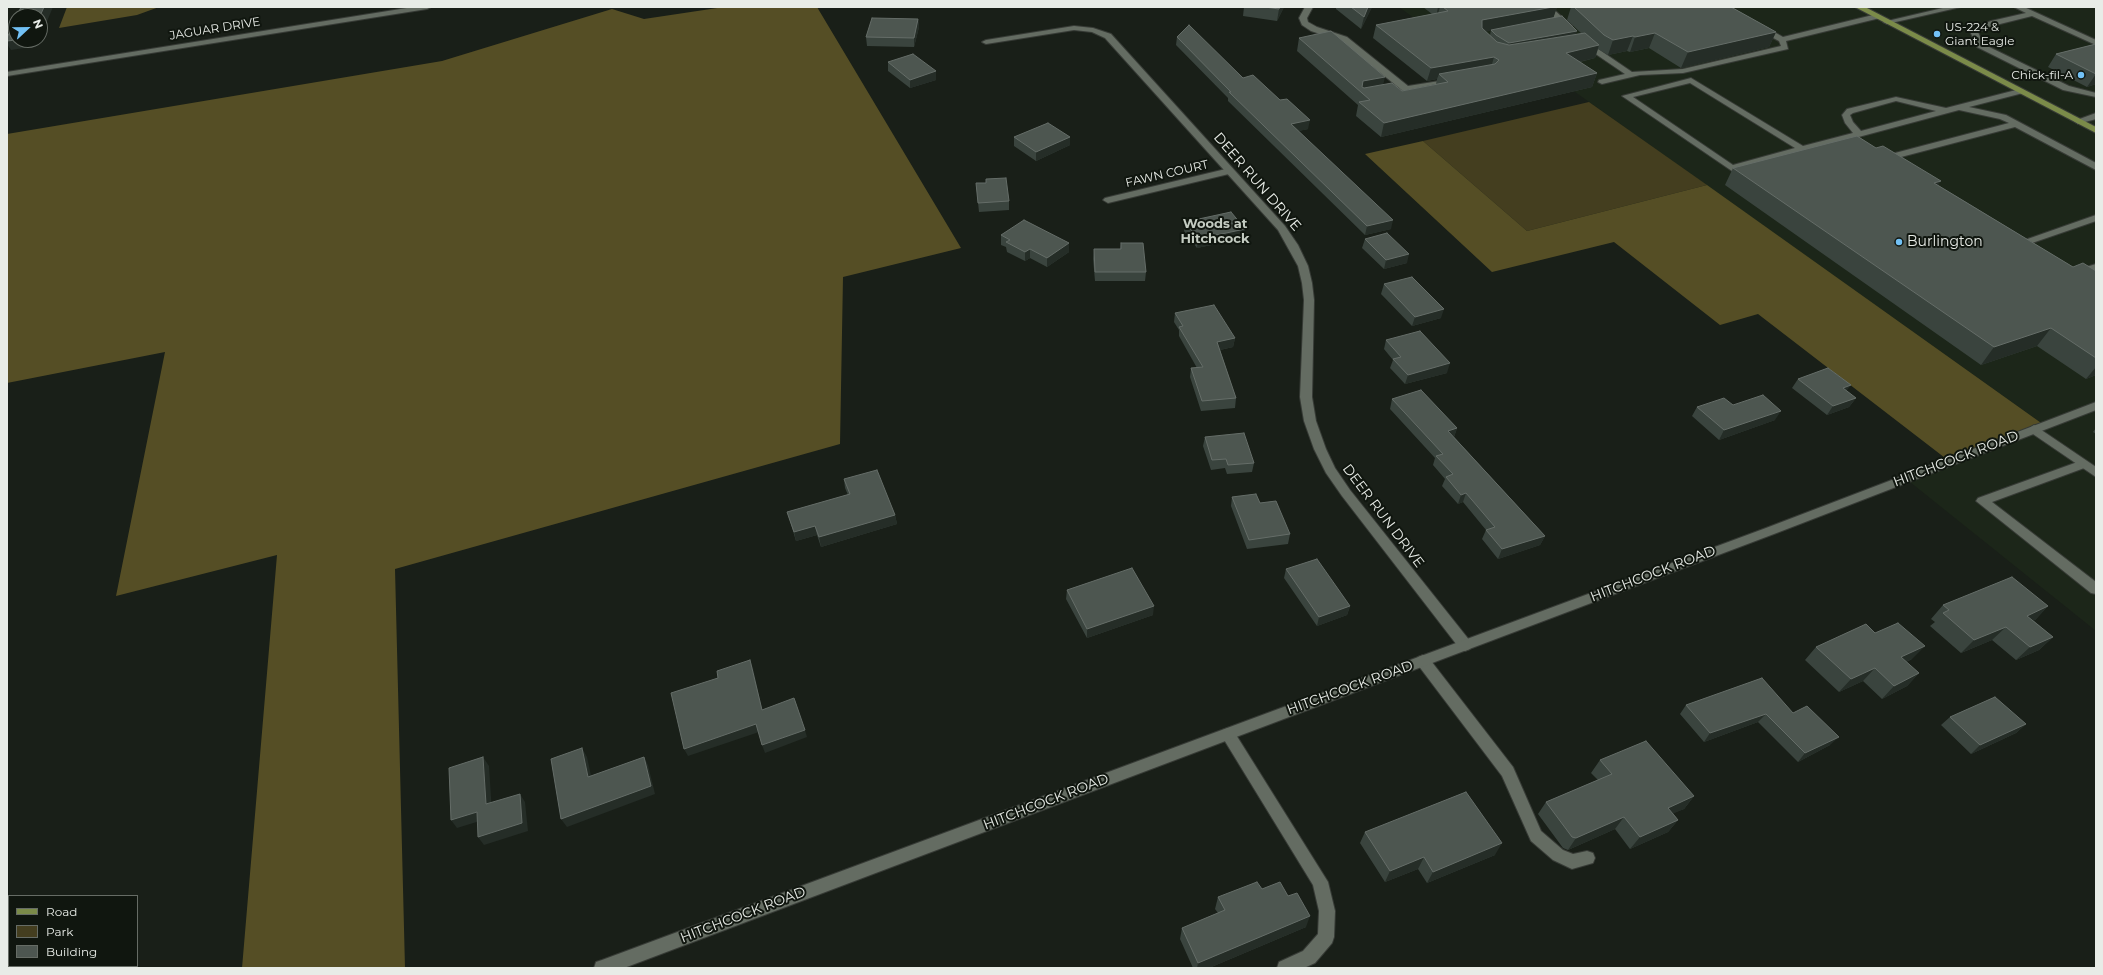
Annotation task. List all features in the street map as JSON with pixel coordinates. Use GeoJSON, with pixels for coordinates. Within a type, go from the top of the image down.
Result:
{"type":"FeatureCollection","features":[{"type":"Feature","properties":{"kind":"main road"},"geometry":{"type":"LineString","coordinates":[[1859,7],[2096,130]]}},
{"type":"Feature","properties":{"kind":"street","name":"JAGUAR DRIVE"},"geometry":{"type":"LineString","coordinates":[[7,74],[426,7]]}},
{"type":"Feature","properties":{"kind":"street"},"geometry":{"type":"LineString","coordinates":[[1309,7],[1303,18],[1305,23],[1314,29],[1344,39],[1406,89]]}},
{"type":"Feature","properties":{"kind":"street"},"geometry":{"type":"LineString","coordinates":[[1547,7],[1578,42],[1631,76]]}},
{"type":"Feature","properties":{"kind":"street"},"geometry":{"type":"LineString","coordinates":[[1887,22],[1957,7]]}},
{"type":"Feature","properties":{"kind":"street"},"geometry":{"type":"LineString","coordinates":[[2018,7],[2096,43]]}},
{"type":"Feature","properties":{"kind":"street"},"geometry":{"type":"LineString","coordinates":[[2036,15],[2001,26],[1982,34],[1990,44],[2074,87],[2096,90]]}},
{"type":"Feature","properties":{"kind":"street"},"geometry":{"type":"LineString","coordinates":[[2036,15],[1994,23],[1974,31],[1980,45],[2066,88],[2096,95]]}},
{"type":"Feature","properties":{"kind":"street"},"geometry":{"type":"LineString","coordinates":[[1782,40],[1877,16]]}},
{"type":"Feature","properties":{"kind":"street"},"geometry":{"type":"LineString","coordinates":[[1602,82],[1652,72],[1683,71],[1785,47],[1782,40],[1750,22]]}},
{"type":"Feature","properties":{"kind":"street","name":"DEER RUN DRIVE"},"geometry":{"type":"LineString","coordinates":[[986,42],[1064,28],[1085,28],[1101,32],[1108,36],[1282,228],[1293,245],[1303,266],[1309,300],[1306,397],[1310,421],[1320,449],[1330,470],[1346,493],[1465,645]]}},
{"type":"Feature","properties":{"kind":"street"},"geometry":{"type":"LineString","coordinates":[[1392,92],[1460,79]]}},
{"type":"Feature","properties":{"kind":"street"},"geometry":{"type":"LineString","coordinates":[[1802,149],[1691,80],[1626,96],[1732,168],[2020,91]]}},
{"type":"Feature","properties":{"kind":"street"},"geometry":{"type":"LineString","coordinates":[[1859,134],[1849,123],[1846,115],[1850,111],[1896,100],[1946,111]]}},
{"type":"Feature","properties":{"kind":"street"},"geometry":{"type":"LineString","coordinates":[[1957,108],[2003,117],[2096,167]]}},
{"type":"Feature","properties":{"kind":"street"},"geometry":{"type":"LineString","coordinates":[[2078,121],[2096,116]]}},
{"type":"Feature","properties":{"kind":"street"},"geometry":{"type":"LineString","coordinates":[[1902,170],[1892,159],[1898,155],[2016,124]]}},
{"type":"Feature","properties":{"kind":"street","name":"FAWN COURT"},"geometry":{"type":"LineString","coordinates":[[1108,200],[1230,172]]}},
{"type":"Feature","properties":{"kind":"street"},"geometry":{"type":"LineString","coordinates":[[2045,254],[2021,240],[2094,220]]}},
{"type":"Feature","properties":{"kind":"street"},"geometry":{"type":"LineString","coordinates":[[2090,280],[2074,271],[2096,267]]}},
{"type":"Feature","properties":{"kind":"street","name":"HITCHCOCK ROAD"},"geometry":{"type":"LineString","coordinates":[[602,968],[1423,661],[2096,406]]}},
{"type":"Feature","properties":{"kind":"street"},"geometry":{"type":"LineString","coordinates":[[2034,429],[2096,472]]}},
{"type":"Feature","properties":{"kind":"street"},"geometry":{"type":"LineString","coordinates":[[2084,464],[1982,501],[2096,589]]}},
{"type":"Feature","properties":{"kind":"street"},"geometry":{"type":"LineString","coordinates":[[1423,661],[1508,772],[1536,836],[1558,855],[1572,862],[1587,858]]}},
{"type":"Feature","properties":{"kind":"street"},"geometry":{"type":"LineString","coordinates":[[1228,734],[1320,882],[1327,911],[1326,936],[1309,958],[1285,968]]}},
{"type":"Feature","properties":{"kind":"shaded area"},"geometry":{"type":"Polygon","coordinates":[[[67,7],[159,7],[137,15],[59,28],[67,7]]]}},
{"type":"Feature","properties":{"kind":"shaded area"},"geometry":{"type":"Polygon","coordinates":[[[724,7],[817,7],[961,248],[843,277],[840,444],[395,569],[405,968],[242,968],[277,555],[116,596],[165,352],[7,383],[7,134],[442,61],[612,9],[644,19],[724,7]]]}},
{"type":"Feature","properties":{"kind":"shaded area"},"geometry":{"type":"Polygon","coordinates":[[[1399,7],[2096,7],[2096,631],[1905,478],[2044,425],[1530,60],[1484,70],[1399,7]]]}},
{"type":"Feature","properties":{"kind":"shaded area"},"geometry":{"type":"Polygon","coordinates":[[[1423,141],[1527,231],[1707,185],[2044,425],[1949,461],[1758,314],[1720,325],[1614,242],[1492,272],[1365,154],[1423,141]]]}},
{"type":"Feature","properties":{"kind":"green space"},"geometry":{"type":"Polygon","coordinates":[[[1589,102],[1707,185],[1527,231],[1423,141],[1589,102]]]}},
{"type":"Feature","properties":{"kind":"building"},"geometry":{"type":"Polygon","coordinates":[[[21,7],[44,7],[44,8],[21,7]]]}},
{"type":"Feature","properties":{"kind":"building"},"geometry":{"type":"Polygon","coordinates":[[[1265,7],[1280,7],[1279,9],[1265,7]]]}},
{"type":"Feature","properties":{"kind":"building"},"geometry":{"type":"Polygon","coordinates":[[[1351,7],[1368,7],[1364,17],[1351,7]]]}},
{"type":"Feature","properties":{"kind":"building"},"geometry":{"type":"Polygon","coordinates":[[[1443,7],[1553,7],[1482,20],[1482,28],[1497,42],[1509,45],[1585,33],[1599,45],[1566,53],[1597,73],[1384,123],[1359,102],[1370,100],[1299,38],[1331,31],[1385,77],[1363,81],[1362,87],[1364,88],[1392,83],[1402,91],[1448,82],[1439,74],[1495,64],[1499,60],[1494,57],[1431,68],[1376,25],[1448,11],[1443,7]]]}},
{"type":"Feature","properties":{"kind":"building"},"geometry":{"type":"Polygon","coordinates":[[[1574,7],[1731,7],[1776,32],[1688,52],[1655,33],[1613,40],[1604,35],[1574,7]]]}},
{"type":"Feature","properties":{"kind":"building"},"geometry":{"type":"Polygon","coordinates":[[[1562,16],[1577,31],[1509,43],[1491,30],[1562,16]]]}},
{"type":"Feature","properties":{"kind":"building"},"geometry":{"type":"Polygon","coordinates":[[[872,18],[918,19],[914,38],[866,37],[872,18]]]}},
{"type":"Feature","properties":{"kind":"building"},"geometry":{"type":"Polygon","coordinates":[[[1189,25],[1243,78],[1253,75],[1280,100],[1287,99],[1310,120],[1291,124],[1393,220],[1367,226],[1229,92],[1231,92],[1177,37],[1189,25]]]}},
{"type":"Feature","properties":{"kind":"building"},"geometry":{"type":"Polygon","coordinates":[[[2096,44],[2096,74],[2056,54],[2096,44]]]}},
{"type":"Feature","properties":{"kind":"building"},"geometry":{"type":"Polygon","coordinates":[[[913,54],[936,71],[910,80],[888,62],[913,54]]]}},
{"type":"Feature","properties":{"kind":"building"},"geometry":{"type":"Polygon","coordinates":[[[1048,123],[1070,137],[1036,152],[1014,137],[1048,123]]]}},
{"type":"Feature","properties":{"kind":"building","name":"Burlington"},"geometry":{"type":"Polygon","coordinates":[[[1857,136],[1876,148],[1883,146],[1941,181],[1934,183],[2073,267],[2083,263],[2096,271],[2096,358],[2051,328],[1994,347],[1733,168],[1857,136]]]}},
{"type":"Feature","properties":{"kind":"building"},"geometry":{"type":"Polygon","coordinates":[[[1006,178],[1009,201],[978,203],[976,183],[986,183],[986,179],[1006,178]]]}},
{"type":"Feature","properties":{"kind":"building"},"geometry":{"type":"Polygon","coordinates":[[[1231,212],[1245,229],[1198,239],[1185,222],[1231,212]]]}},
{"type":"Feature","properties":{"kind":"building"},"geometry":{"type":"Polygon","coordinates":[[[1024,220],[1069,243],[1047,258],[1030,249],[1025,252],[1006,242],[1010,240],[1001,235],[1024,220]]]}},
{"type":"Feature","properties":{"kind":"building"},"geometry":{"type":"Polygon","coordinates":[[[1387,233],[1409,254],[1386,260],[1365,239],[1387,233]]]}},
{"type":"Feature","properties":{"kind":"building"},"geometry":{"type":"Polygon","coordinates":[[[1121,243],[1143,243],[1146,272],[1095,272],[1094,249],[1121,249],[1121,243]]]}},
{"type":"Feature","properties":{"kind":"building"},"geometry":{"type":"Polygon","coordinates":[[[1412,277],[1444,309],[1415,317],[1384,284],[1412,277]]]}},
{"type":"Feature","properties":{"kind":"building"},"geometry":{"type":"Polygon","coordinates":[[[1214,305],[1235,338],[1217,342],[1236,398],[1202,401],[1191,368],[1203,367],[1179,327],[1183,326],[1175,313],[1214,305]]]}},
{"type":"Feature","properties":{"kind":"building"},"geometry":{"type":"Polygon","coordinates":[[[1420,331],[1450,363],[1408,375],[1393,359],[1401,357],[1386,340],[1420,331]]]}},
{"type":"Feature","properties":{"kind":"building"},"geometry":{"type":"Polygon","coordinates":[[[1828,368],[1851,385],[1843,388],[1856,398],[1833,406],[1798,379],[1828,368]]]}},
{"type":"Feature","properties":{"kind":"building"},"geometry":{"type":"Polygon","coordinates":[[[1421,390],[1457,428],[1448,431],[1545,536],[1502,549],[1486,530],[1495,527],[1466,493],[1461,495],[1446,477],[1453,474],[1436,456],[1443,454],[1392,399],[1421,390]]]}},
{"type":"Feature","properties":{"kind":"building"},"geometry":{"type":"Polygon","coordinates":[[[1763,395],[1781,411],[1724,430],[1697,407],[1724,398],[1733,405],[1763,395]]]}},
{"type":"Feature","properties":{"kind":"building"},"geometry":{"type":"Polygon","coordinates":[[[1244,433],[1254,463],[1228,465],[1226,459],[1212,460],[1205,437],[1244,433]]]}},
{"type":"Feature","properties":{"kind":"building"},"geometry":{"type":"Polygon","coordinates":[[[877,470],[895,515],[819,537],[815,526],[794,532],[787,512],[850,494],[844,479],[877,470]]]}},
{"type":"Feature","properties":{"kind":"building"},"geometry":{"type":"Polygon","coordinates":[[[1256,494],[1260,503],[1276,501],[1290,534],[1249,540],[1232,497],[1256,494]]]}},
{"type":"Feature","properties":{"kind":"building"},"geometry":{"type":"Polygon","coordinates":[[[1317,559],[1350,606],[1319,617],[1286,569],[1317,559]]]}},
{"type":"Feature","properties":{"kind":"building"},"geometry":{"type":"Polygon","coordinates":[[[1132,568],[1154,606],[1087,629],[1067,590],[1132,568]]]}},
{"type":"Feature","properties":{"kind":"building"},"geometry":{"type":"Polygon","coordinates":[[[2012,577],[2048,606],[2027,616],[2053,637],[2030,647],[2006,627],[1974,640],[1943,613],[1949,610],[1943,605],[2012,577]]]}},
{"type":"Feature","properties":{"kind":"building"},"geometry":{"type":"Polygon","coordinates":[[[1898,623],[1925,646],[1901,657],[1919,673],[1894,686],[1875,668],[1851,679],[1816,647],[1866,624],[1875,633],[1898,623]]]}},
{"type":"Feature","properties":{"kind":"building"},"geometry":{"type":"Polygon","coordinates":[[[750,660],[762,710],[794,698],[805,730],[762,745],[756,724],[684,749],[671,693],[718,678],[717,671],[750,660]]]}},
{"type":"Feature","properties":{"kind":"building"},"geometry":{"type":"Polygon","coordinates":[[[1762,678],[1793,713],[1807,706],[1839,737],[1805,753],[1766,714],[1710,733],[1686,705],[1762,678]]]}},
{"type":"Feature","properties":{"kind":"building"},"geometry":{"type":"Polygon","coordinates":[[[1995,697],[2026,724],[1980,745],[1950,717],[1995,697]]]}},
{"type":"Feature","properties":{"kind":"building"},"geometry":{"type":"Polygon","coordinates":[[[1646,741],[1694,796],[1668,808],[1678,820],[1640,837],[1624,817],[1576,838],[1572,837],[1546,802],[1612,774],[1600,760],[1646,741]]]}},
{"type":"Feature","properties":{"kind":"building"},"geometry":{"type":"Polygon","coordinates":[[[582,748],[588,777],[644,757],[651,786],[561,819],[551,759],[582,748]]]}},
{"type":"Feature","properties":{"kind":"building"},"geometry":{"type":"Polygon","coordinates":[[[483,757],[486,804],[520,794],[522,823],[478,837],[477,812],[451,820],[449,768],[483,757]]]}},
{"type":"Feature","properties":{"kind":"building"},"geometry":{"type":"Polygon","coordinates":[[[1466,792],[1502,843],[1433,872],[1424,857],[1390,871],[1365,832],[1466,792]]]}},
{"type":"Feature","properties":{"kind":"building"},"geometry":{"type":"Polygon","coordinates":[[[1257,882],[1262,889],[1280,882],[1288,896],[1297,893],[1310,916],[1198,963],[1182,928],[1225,910],[1218,897],[1257,882]]]}},
{"type":"Feature","properties":{"kind":"place","name":"US-224 & Giant Eagle"},"geometry":{"type":"Point","coordinates":[1937,34]}},
{"type":"Feature","properties":{"kind":"place","name":"Chick-fil-A"},"geometry":{"type":"Point","coordinates":[2081,75]}},
{"type":"Feature","properties":{"kind":"place","name":"Burlington"},"geometry":{"type":"Point","coordinates":[1899,242]}},
{"type":"Feature","properties":{"kind":"district","name":"Woods at Hitchcock"},"geometry":{"type":"Point","coordinates":[1215,232]}}]}
